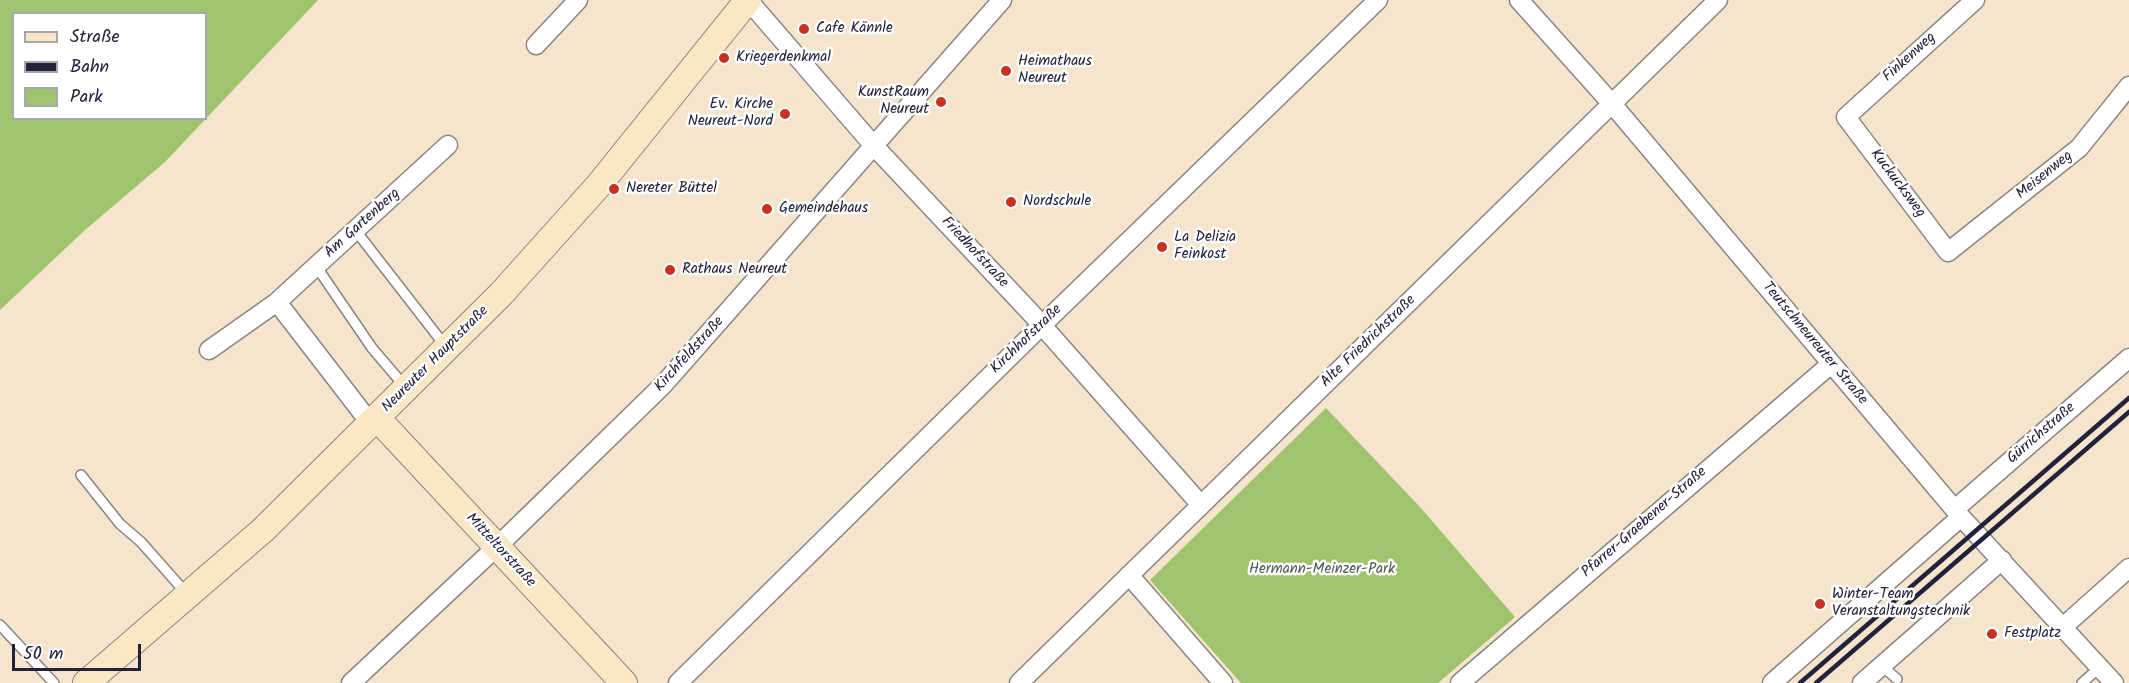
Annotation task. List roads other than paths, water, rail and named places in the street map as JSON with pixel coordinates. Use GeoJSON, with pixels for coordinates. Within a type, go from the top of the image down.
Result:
{"type":"FeatureCollection","features":[{"type":"Feature","properties":{"kind":"street"},"geometry":{"type":"LineString","coordinates":[[536,45],[578,0]]}},
{"type":"Feature","properties":{"kind":"street","name":"Friedhofstraße"},"geometry":{"type":"LineString","coordinates":[[748,0],[874,147],[1042,325],[1201,505]]}},
{"type":"Feature","properties":{"kind":"street","name":"Neureuter Hauptstraße"},"geometry":{"type":"LineString","coordinates":[[86,683],[263,530],[501,294],[598,186],[748,0]]}},
{"type":"Feature","properties":{"kind":"street","name":"Kirchfeldstraße"},"geometry":{"type":"LineString","coordinates":[[351,683],[496,548],[680,368],[1002,0]]}},
{"type":"Feature","properties":{"kind":"street","name":"Kirchhofstraße"},"geometry":{"type":"LineString","coordinates":[[678,683],[1042,325],[1378,0]]}},
{"type":"Feature","properties":{"kind":"street","name":"Teutschneureuter Straße"},"geometry":{"type":"LineString","coordinates":[[1519,0],[1613,105],[1958,513],[2114,683]]}},
{"type":"Feature","properties":{"kind":"street","name":"Alte Friedrichstraße"},"geometry":{"type":"LineString","coordinates":[[1019,683],[1718,0]]}},
{"type":"Feature","properties":{"kind":"street","name":"Finkenweg"},"geometry":{"type":"LineString","coordinates":[[1846,117],[1975,0]]}},
{"type":"Feature","properties":{"kind":"street","name":"Meisenweg"},"geometry":{"type":"LineString","coordinates":[[1948,252],[2079,148],[2129,86]]}},
{"type":"Feature","properties":{"kind":"street","name":"Kuckucksweg"},"geometry":{"type":"LineString","coordinates":[[1846,117],[1948,252]]}},
{"type":"Feature","properties":{"kind":"street","name":"Am Gartenberg"},"geometry":{"type":"LineString","coordinates":[[209,350],[278,302],[448,145]]}},
{"type":"Feature","properties":{"kind":"street"},"geometry":{"type":"LineString","coordinates":[[278,302],[374,422]]}},
{"type":"Feature","properties":{"kind":"street","name":"Gürrichstraße"},"geometry":{"type":"LineString","coordinates":[[1772,683],[2129,358]]}},
{"type":"Feature","properties":{"kind":"street","name":"Pfarrer-Graebener-Straße"},"geometry":{"type":"LineString","coordinates":[[1460,683],[1831,364]]}},
{"type":"Feature","properties":{"kind":"street","name":"Mitteltorstraße"},"geometry":{"type":"LineString","coordinates":[[374,422],[624,683]]}},
{"type":"Feature","properties":{"kind":"street"},"geometry":{"type":"LineString","coordinates":[[1862,683],[2002,560]]}},
{"type":"Feature","properties":{"kind":"street"},"geometry":{"type":"LineString","coordinates":[[2063,627],[2129,568]]}},
{"type":"Feature","properties":{"kind":"street"},"geometry":{"type":"LineString","coordinates":[[1130,575],[1223,683]]}},
{"type":"Feature","properties":{"kind":"lane"},"geometry":{"type":"LineString","coordinates":[[356,231],[448,348]]}},
{"type":"Feature","properties":{"kind":"lane"},"geometry":{"type":"LineString","coordinates":[[316,266],[372,348],[407,389]]}},
{"type":"Feature","properties":{"kind":"lane"},"geometry":{"type":"LineString","coordinates":[[81,475],[120,524],[141,542],[188,595]]}},
{"type":"Feature","properties":{"kind":"lane"},"geometry":{"type":"LineString","coordinates":[[0,625],[54,683]]}},
{"type":"Feature","properties":{"kind":"lane"},"geometry":{"type":"LineString","coordinates":[[1882,666],[1897,679]]}},
{"type":"Feature","properties":{"kind":"lane"},"geometry":{"type":"LineString","coordinates":[[2082,683],[2100,667]]}},
{"type":"Feature","properties":{"kind":"railway"},"geometry":{"type":"LineString","coordinates":[[1800,683],[2129,398]]}},
{"type":"Feature","properties":{"kind":"railway"},"geometry":{"type":"LineString","coordinates":[[1816,683],[2129,412]]}},
{"type":"Feature","properties":{"kind":"place","name":"Cafe Kännle"},"geometry":{"type":"Point","coordinates":[804,29]}},
{"type":"Feature","properties":{"kind":"place","name":"Kriegerdenkmal"},"geometry":{"type":"Point","coordinates":[724,58]}},
{"type":"Feature","properties":{"kind":"place","name":"Heimathaus Neureut"},"geometry":{"type":"Point","coordinates":[1006,71]}},
{"type":"Feature","properties":{"kind":"place","name":"KunstRaum Neureut"},"geometry":{"type":"Point","coordinates":[941,102]}},
{"type":"Feature","properties":{"kind":"place","name":"Ev. Kirche Neureut-Nord"},"geometry":{"type":"Point","coordinates":[785,114]}},
{"type":"Feature","properties":{"kind":"place","name":"Nereter Büttel"},"geometry":{"type":"Point","coordinates":[614,189]}},
{"type":"Feature","properties":{"kind":"place","name":"Nordschule"},"geometry":{"type":"Point","coordinates":[1011,202]}},
{"type":"Feature","properties":{"kind":"place","name":"Gemeindehaus"},"geometry":{"type":"Point","coordinates":[767,209]}},
{"type":"Feature","properties":{"kind":"place","name":"La Delizia Feinkost"},"geometry":{"type":"Point","coordinates":[1162,247]}},
{"type":"Feature","properties":{"kind":"place","name":"Rathaus Neureut"},"geometry":{"type":"Point","coordinates":[670,270]}},
{"type":"Feature","properties":{"kind":"place","name":"Winter-Team Veranstaltungstechnik"},"geometry":{"type":"Point","coordinates":[1820,604]}},
{"type":"Feature","properties":{"kind":"place","name":"Festplatz"},"geometry":{"type":"Point","coordinates":[1992,634]}},
{"type":"Feature","properties":{"kind":"park label","name":"Hermann-Meinzer-Park"},"geometry":{"type":"Point","coordinates":[1322,570]}}]}
